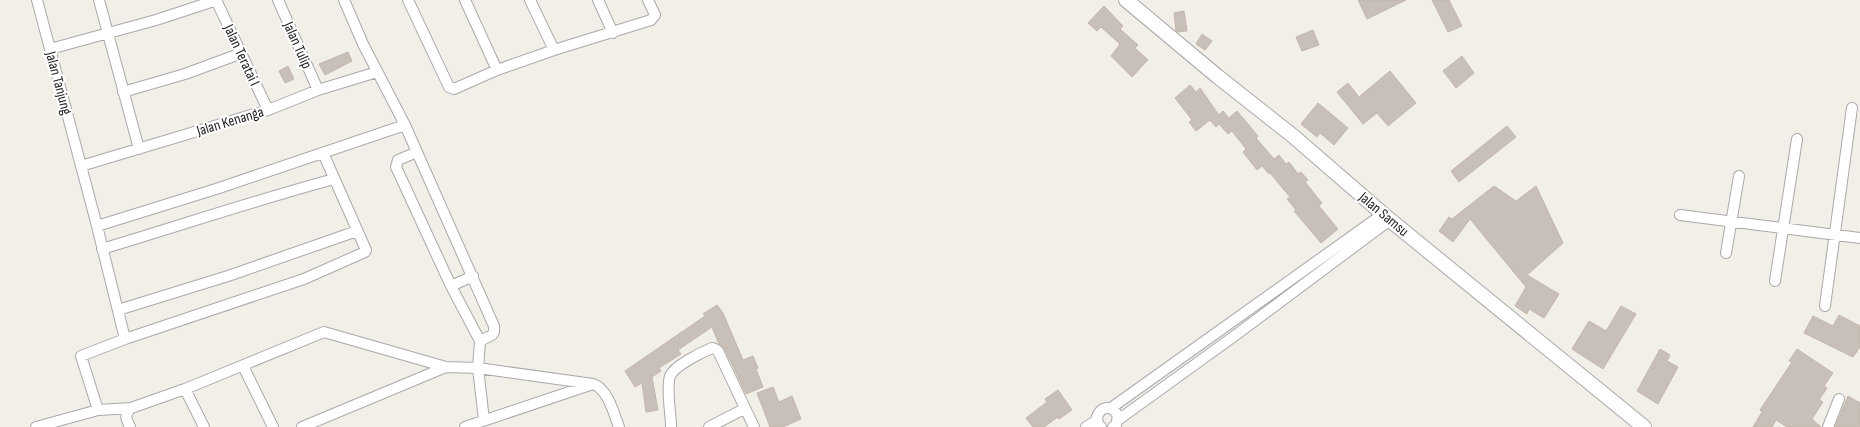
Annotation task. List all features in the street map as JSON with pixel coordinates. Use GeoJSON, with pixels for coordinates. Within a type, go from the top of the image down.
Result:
{"type":"FeatureCollection","features":[{"type":"Feature","properties":{"kind":"street","name":"Jalan Tanjung"},"geometry":{"type":"LineString","coordinates":[[37,0],[98,229],[125,339]]}},
{"type":"Feature","properties":{"kind":"street"},"geometry":{"type":"LineString","coordinates":[[99,0],[140,150]]}},
{"type":"Feature","properties":{"kind":"street"},"geometry":{"type":"LineString","coordinates":[[50,49],[108,34],[216,0]]}},
{"type":"Feature","properties":{"kind":"street","name":"Jalan Teratai I"},"geometry":{"type":"LineString","coordinates":[[216,0],[268,110]]}},
{"type":"Feature","properties":{"kind":"street","name":"Jalan Tulip"},"geometry":{"type":"LineString","coordinates":[[278,0],[318,90]]}},
{"type":"Feature","properties":{"kind":"street"},"geometry":{"type":"LineString","coordinates":[[344,0],[417,152],[494,326],[492,335],[480,341]]}},
{"type":"Feature","properties":{"kind":"street"},"geometry":{"type":"LineString","coordinates":[[408,0],[449,87],[454,89],[497,70],[554,50],[651,20],[655,15],[648,0]]}},
{"type":"Feature","properties":{"kind":"street"},"geometry":{"type":"LineString","coordinates":[[465,0],[497,70]]}},
{"type":"Feature","properties":{"kind":"street"},"geometry":{"type":"LineString","coordinates":[[530,0],[554,50]]}},
{"type":"Feature","properties":{"kind":"street"},"geometry":{"type":"LineString","coordinates":[[598,0],[613,33]]}},
{"type":"Feature","properties":{"kind":"street","name":"Jalan Samsu"},"geometry":{"type":"LineString","coordinates":[[1126,0],[1293,136],[1386,217],[1644,427]]}},
{"type":"Feature","properties":{"kind":"street"},"geometry":{"type":"LineString","coordinates":[[123,92],[185,74],[242,53]]}},
{"type":"Feature","properties":{"kind":"street","name":"Jalan Kenanga"},"geometry":{"type":"LineString","coordinates":[[81,166],[140,150],[268,110],[318,90],[377,72]]}},
{"type":"Feature","properties":{"kind":"street"},"geometry":{"type":"LineString","coordinates":[[1825,306],[1852,108],[1860,115]]}},
{"type":"Feature","properties":{"kind":"street"},"geometry":{"type":"LineString","coordinates":[[98,229],[325,156],[404,126]]}},
{"type":"Feature","properties":{"kind":"street"},"geometry":{"type":"LineString","coordinates":[[1775,281],[1797,139]]}},
{"type":"Feature","properties":{"kind":"street"},"geometry":{"type":"LineString","coordinates":[[417,152],[398,160],[396,167],[451,286],[480,341],[478,368],[484,420]]}},
{"type":"Feature","properties":{"kind":"street"},"geometry":{"type":"LineString","coordinates":[[98,410],[81,356],[125,339],[304,279],[363,255],[366,250],[325,156]]}},
{"type":"Feature","properties":{"kind":"street"},"geometry":{"type":"LineString","coordinates":[[101,246],[216,215],[332,175]]}},
{"type":"Feature","properties":{"kind":"street"},"geometry":{"type":"LineString","coordinates":[[1726,253],[1739,176]]}},
{"type":"Feature","properties":{"kind":"street"},"geometry":{"type":"LineString","coordinates":[[1680,215],[1860,238]]}},
{"type":"Feature","properties":{"kind":"street"},"geometry":{"type":"LineString","coordinates":[[1086,427],[1099,424],[1098,413],[1102,409],[1111,408],[1386,217]]}},
{"type":"Feature","properties":{"kind":"street"},"geometry":{"type":"LineString","coordinates":[[1116,424],[1233,338],[1386,217]]}},
{"type":"Feature","properties":{"kind":"street"},"geometry":{"type":"LineString","coordinates":[[118,310],[228,276],[357,231]]}},
{"type":"Feature","properties":{"kind":"street"},"geometry":{"type":"LineString","coordinates":[[451,286],[473,276]]}},
{"type":"Feature","properties":{"kind":"street"},"geometry":{"type":"LineString","coordinates":[[1225,328],[1233,338]]}},
{"type":"Feature","properties":{"kind":"street"},"geometry":{"type":"LineString","coordinates":[[36,427],[98,410],[130,408],[185,389],[324,332],[446,367],[478,368],[593,384],[598,386],[608,400],[619,427]]}},
{"type":"Feature","properties":{"kind":"street"},"geometry":{"type":"LineString","coordinates":[[671,427],[670,375],[679,366],[712,348],[718,351],[754,427]]}},
{"type":"Feature","properties":{"kind":"street"},"geometry":{"type":"LineString","coordinates":[[243,366],[273,427]]}},
{"type":"Feature","properties":{"kind":"street"},"geometry":{"type":"LineString","coordinates":[[302,427],[446,367]]}},
{"type":"Feature","properties":{"kind":"street"},"geometry":{"type":"LineString","coordinates":[[465,427],[593,384]]}},
{"type":"Feature","properties":{"kind":"street"},"geometry":{"type":"LineString","coordinates":[[185,389],[204,427]]}},
{"type":"Feature","properties":{"kind":"street"},"geometry":{"type":"LineString","coordinates":[[1828,427],[1838,399]]}},
{"type":"Feature","properties":{"kind":"street"},"geometry":{"type":"LineString","coordinates":[[130,408],[126,418],[130,427]]}},
{"type":"Feature","properties":{"kind":"street"},"geometry":{"type":"LineString","coordinates":[[709,427],[744,408]]}},
{"type":"Feature","properties":{"kind":"street"},"geometry":{"type":"LineString","coordinates":[[1111,408],[1117,413],[1116,424]]}},
{"type":"Feature","properties":{"kind":"building"},"geometry":{"type":"Polygon","coordinates":[[[1358,0],[1406,0],[1367,19],[1358,0]]]}},
{"type":"Feature","properties":{"kind":"building"},"geometry":{"type":"Polygon","coordinates":[[[1432,0],[1449,0],[1462,26],[1448,32],[1432,0]]]}},
{"type":"Feature","properties":{"kind":"building"},"geometry":{"type":"Polygon","coordinates":[[[1104,6],[1123,26],[1120,29],[1138,45],[1135,48],[1148,60],[1132,77],[1111,56],[1120,44],[1101,27],[1097,31],[1088,23],[1104,6]]]}},
{"type":"Feature","properties":{"kind":"building"},"geometry":{"type":"Polygon","coordinates":[[[1184,11],[1187,31],[1178,32],[1176,31],[1174,13],[1184,11]]]}},
{"type":"Feature","properties":{"kind":"building"},"geometry":{"type":"Polygon","coordinates":[[[1313,30],[1319,45],[1302,51],[1296,37],[1313,30]]]}},
{"type":"Feature","properties":{"kind":"building"},"geometry":{"type":"Polygon","coordinates":[[[1202,34],[1212,41],[1205,50],[1196,44],[1202,34]]]}},
{"type":"Feature","properties":{"kind":"building"},"geometry":{"type":"Polygon","coordinates":[[[348,52],[352,61],[325,75],[319,64],[348,52]]]}},
{"type":"Feature","properties":{"kind":"building"},"geometry":{"type":"Polygon","coordinates":[[[1462,56],[1474,73],[1456,88],[1443,71],[1462,56]]]}},
{"type":"Feature","properties":{"kind":"building"},"geometry":{"type":"Polygon","coordinates":[[[288,66],[294,79],[285,83],[279,71],[288,66]]]}},
{"type":"Feature","properties":{"kind":"building"},"geometry":{"type":"Polygon","coordinates":[[[1390,71],[1416,103],[1388,126],[1377,113],[1363,124],[1337,92],[1348,83],[1359,97],[1390,71]]]}},
{"type":"Feature","properties":{"kind":"building"},"geometry":{"type":"Polygon","coordinates":[[[1190,85],[1196,92],[1200,88],[1219,115],[1223,111],[1229,118],[1237,111],[1274,159],[1279,155],[1286,164],[1289,162],[1298,174],[1301,172],[1308,180],[1305,182],[1322,203],[1319,206],[1338,229],[1321,243],[1294,211],[1296,210],[1287,199],[1290,197],[1270,173],[1262,166],[1257,170],[1243,152],[1246,149],[1232,131],[1228,134],[1219,124],[1216,127],[1210,120],[1196,131],[1189,122],[1192,120],[1175,98],[1190,85]]]}},
{"type":"Feature","properties":{"kind":"building"},"geometry":{"type":"Polygon","coordinates":[[[1318,103],[1348,128],[1334,145],[1320,133],[1317,137],[1301,124],[1318,103]]]}},
{"type":"Feature","properties":{"kind":"building"},"geometry":{"type":"Polygon","coordinates":[[[1507,126],[1516,137],[1459,182],[1451,171],[1507,126]]]}},
{"type":"Feature","properties":{"kind":"building"},"geometry":{"type":"Polygon","coordinates":[[[1494,186],[1516,201],[1536,186],[1563,243],[1527,275],[1559,294],[1544,318],[1529,309],[1527,314],[1515,306],[1526,287],[1470,219],[1453,242],[1439,231],[1449,217],[1452,219],[1494,186]]]}},
{"type":"Feature","properties":{"kind":"building"},"geometry":{"type":"Polygon","coordinates":[[[717,305],[723,313],[743,360],[753,356],[763,387],[746,394],[712,327],[678,350],[681,354],[659,368],[661,371],[652,377],[658,410],[646,412],[642,383],[635,387],[625,371],[705,316],[703,314],[717,305]]]}},
{"type":"Feature","properties":{"kind":"building"},"geometry":{"type":"Polygon","coordinates":[[[1621,306],[1636,314],[1603,369],[1572,349],[1589,321],[1606,331],[1621,306]]]}},
{"type":"Feature","properties":{"kind":"building"},"geometry":{"type":"Polygon","coordinates":[[[1839,315],[1860,326],[1860,347],[1853,357],[1804,333],[1813,316],[1833,326],[1839,315]]]}},
{"type":"Feature","properties":{"kind":"building"},"geometry":{"type":"Polygon","coordinates":[[[1660,349],[1670,355],[1667,361],[1678,367],[1658,404],[1637,391],[1660,349]]]}},
{"type":"Feature","properties":{"kind":"building"},"geometry":{"type":"Polygon","coordinates":[[[1797,349],[1833,373],[1824,386],[1827,388],[1819,400],[1823,402],[1812,419],[1821,427],[1787,427],[1776,420],[1772,427],[1753,427],[1762,412],[1760,410],[1792,362],[1789,361],[1797,349]]]}},
{"type":"Feature","properties":{"kind":"building"},"geometry":{"type":"Polygon","coordinates":[[[773,387],[779,402],[792,396],[801,419],[783,427],[770,427],[757,393],[773,387]]]}},
{"type":"Feature","properties":{"kind":"building"},"geometry":{"type":"Polygon","coordinates":[[[1058,390],[1072,410],[1044,427],[1033,427],[1026,418],[1047,402],[1045,399],[1058,390]]]}},
{"type":"Feature","properties":{"kind":"building"},"geometry":{"type":"Polygon","coordinates":[[[1848,396],[1860,403],[1860,427],[1835,427],[1848,396]]]}}]}
